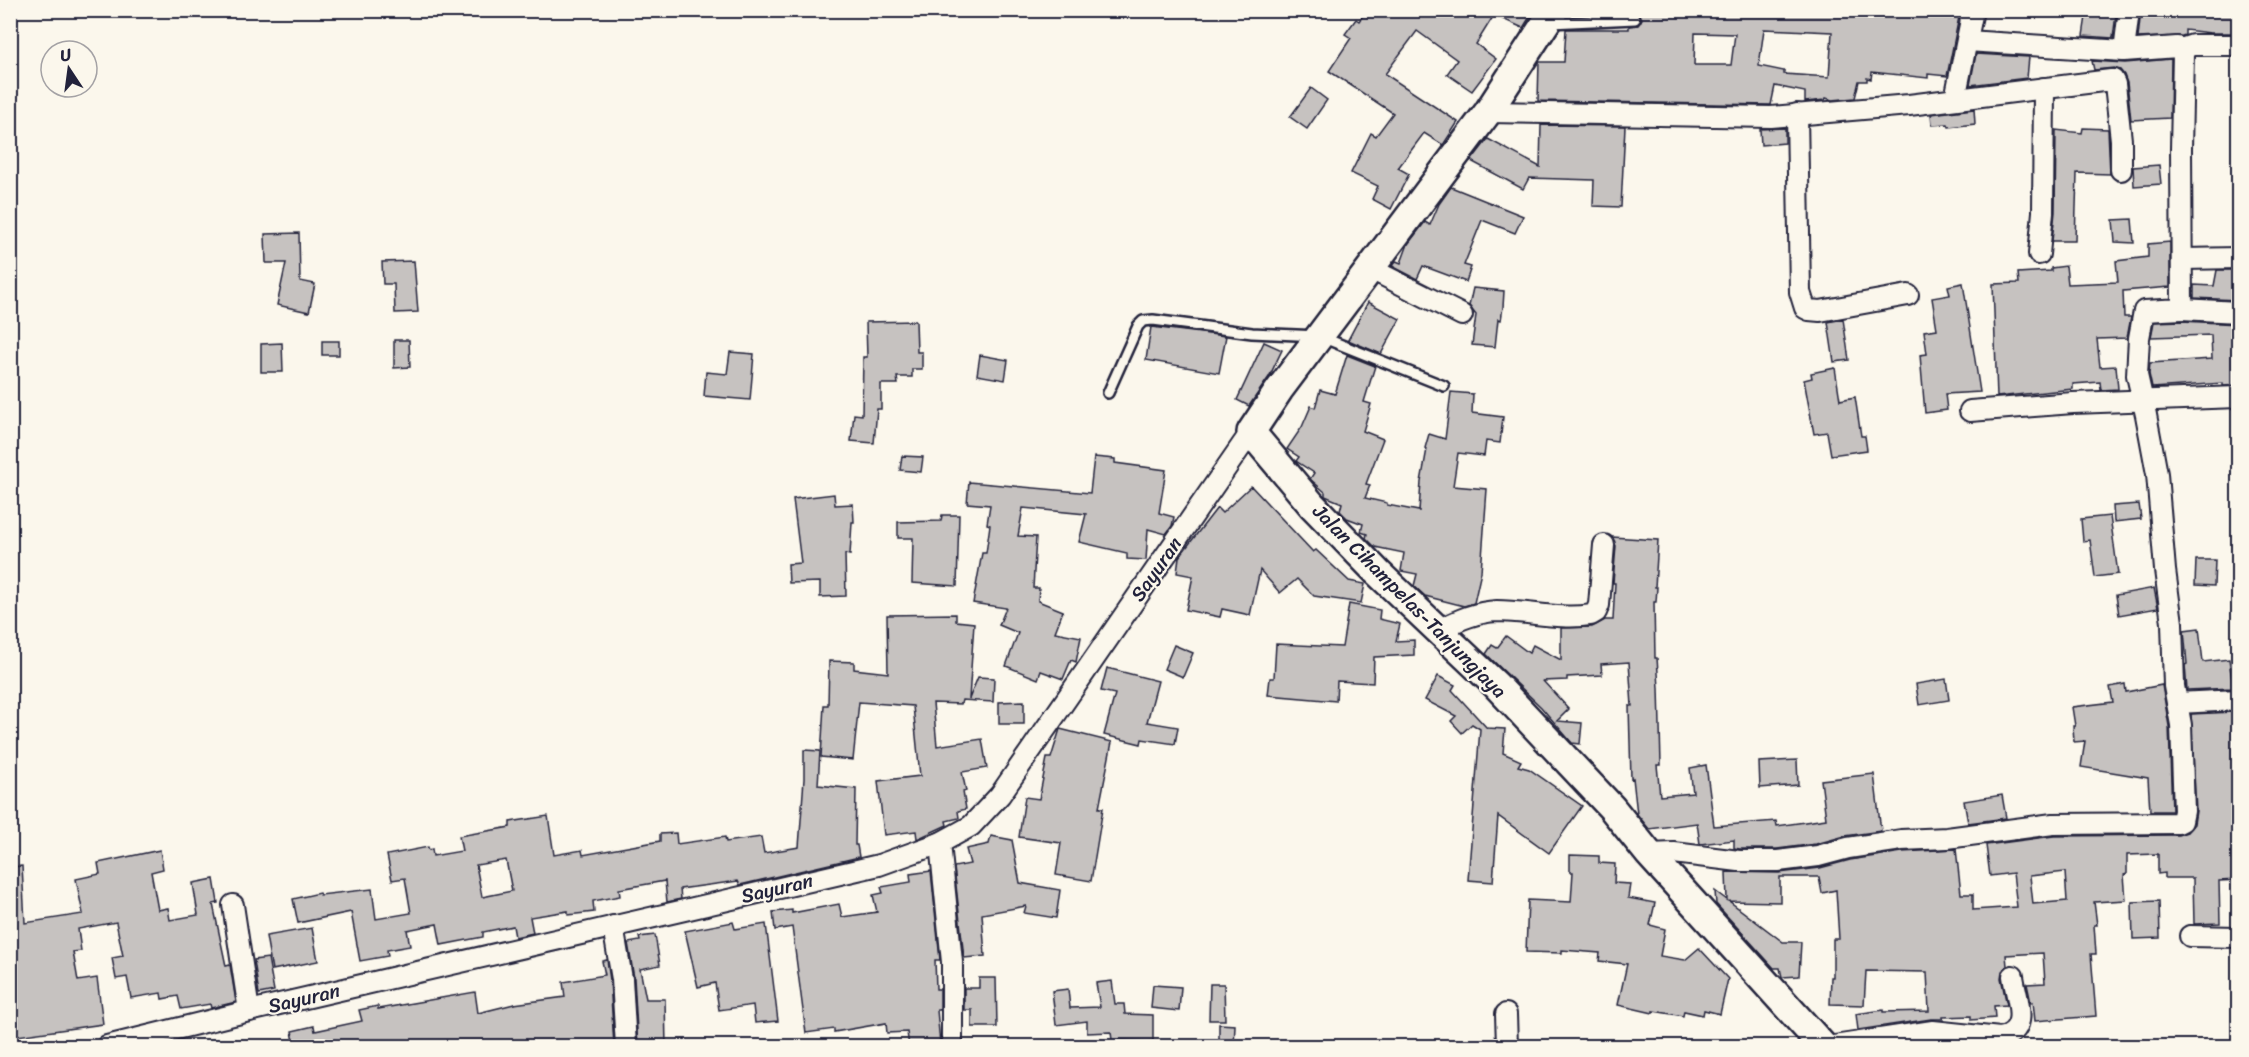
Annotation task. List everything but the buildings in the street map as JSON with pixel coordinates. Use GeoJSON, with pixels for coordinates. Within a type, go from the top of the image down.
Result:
{"type":"FeatureCollection","features":[{"type":"Feature","properties":{"kind":"main road"},"geometry":{"type":"LineString","coordinates":[[1251,432],[1319,336],[1488,112],[1549,17]]}},
{"type":"Feature","properties":{"kind":"main road","name":"Jalan Cihampelas-Tanjungjaya"},"geometry":{"type":"LineString","coordinates":[[1251,432],[1312,505],[1377,572],[1496,685],[1604,800],[1649,854],[1823,1047]]}},
{"type":"Feature","properties":{"kind":"street"},"geometry":{"type":"LineString","coordinates":[[1955,99],[1973,10]]}},
{"type":"Feature","properties":{"kind":"street"},"geometry":{"type":"LineString","coordinates":[[2124,51],[2129,10]]}},
{"type":"Feature","properties":{"kind":"street"},"geometry":{"type":"LineString","coordinates":[[1967,41],[2124,51],[2177,47],[2181,49],[2193,45],[2238,45]]}},
{"type":"Feature","properties":{"kind":"street"},"geometry":{"type":"LineString","coordinates":[[2181,49],[2183,54],[2182,309]]}},
{"type":"Feature","properties":{"kind":"street"},"geometry":{"type":"LineString","coordinates":[[1488,112],[1741,116],[1797,114],[1955,99],[2113,80],[2121,140],[2121,170]]}},
{"type":"Feature","properties":{"kind":"street"},"geometry":{"type":"LineString","coordinates":[[2040,254],[2043,212],[2044,88]]}},
{"type":"Feature","properties":{"kind":"street"},"geometry":{"type":"LineString","coordinates":[[1797,114],[1800,292],[1805,308],[1820,311],[1908,295]]}},
{"type":"Feature","properties":{"kind":"street"},"geometry":{"type":"LineString","coordinates":[[2183,259],[2238,258]]}},
{"type":"Feature","properties":{"kind":"street"},"geometry":{"type":"LineString","coordinates":[[1371,269],[1462,315]]}},
{"type":"Feature","properties":{"kind":"street"},"geometry":{"type":"LineString","coordinates":[[1649,854],[1674,853],[1739,861],[1778,861],[1818,856],[1848,848],[1901,840],[1947,838],[2053,824],[2178,823],[2184,818],[2181,725],[2172,663],[2172,623],[2157,474],[2137,375],[2139,338],[2144,310],[2182,309],[2238,312]]}},
{"type":"Feature","properties":{"kind":"street"},"geometry":{"type":"LineString","coordinates":[[1970,411],[2073,403],[2238,397]]}},
{"type":"Feature","properties":{"kind":"street","name":"Sayuran"},"geometry":{"type":"LineString","coordinates":[[107,1047],[249,1011],[879,865],[940,843],[971,826],[1000,795],[1251,432]]}},
{"type":"Feature","properties":{"kind":"street"},"geometry":{"type":"LineString","coordinates":[[1438,630],[1471,615],[1495,611],[1534,615],[1591,615],[1596,612],[1599,605],[1604,545]]}},
{"type":"Feature","properties":{"kind":"street"},"geometry":{"type":"LineString","coordinates":[[2177,703],[2238,700]]}},
{"type":"Feature","properties":{"kind":"street"},"geometry":{"type":"LineString","coordinates":[[940,843],[952,962],[952,1047]]}},
{"type":"Feature","properties":{"kind":"street"},"geometry":{"type":"LineString","coordinates":[[233,905],[249,1011]]}},
{"type":"Feature","properties":{"kind":"street"},"geometry":{"type":"LineString","coordinates":[[613,926],[622,979],[626,1047]]}},
{"type":"Feature","properties":{"kind":"street"},"geometry":{"type":"LineString","coordinates":[[2190,936],[2238,937]]}},
{"type":"Feature","properties":{"kind":"street"},"geometry":{"type":"LineString","coordinates":[[1834,1047],[1933,1031],[2000,1038],[2011,1035],[2019,1022],[2020,1010],[2013,976]]}},
{"type":"Feature","properties":{"kind":"street"},"geometry":{"type":"LineString","coordinates":[[1506,1014],[1507,1047]]}},
{"type":"Feature","properties":{"kind":"lane"},"geometry":{"type":"LineString","coordinates":[[1549,17],[1635,19]]}},
{"type":"Feature","properties":{"kind":"lane"},"geometry":{"type":"LineString","coordinates":[[1108,393],[1138,326],[1143,321],[1153,320],[1252,333],[1319,336],[1444,386]]}}]}
